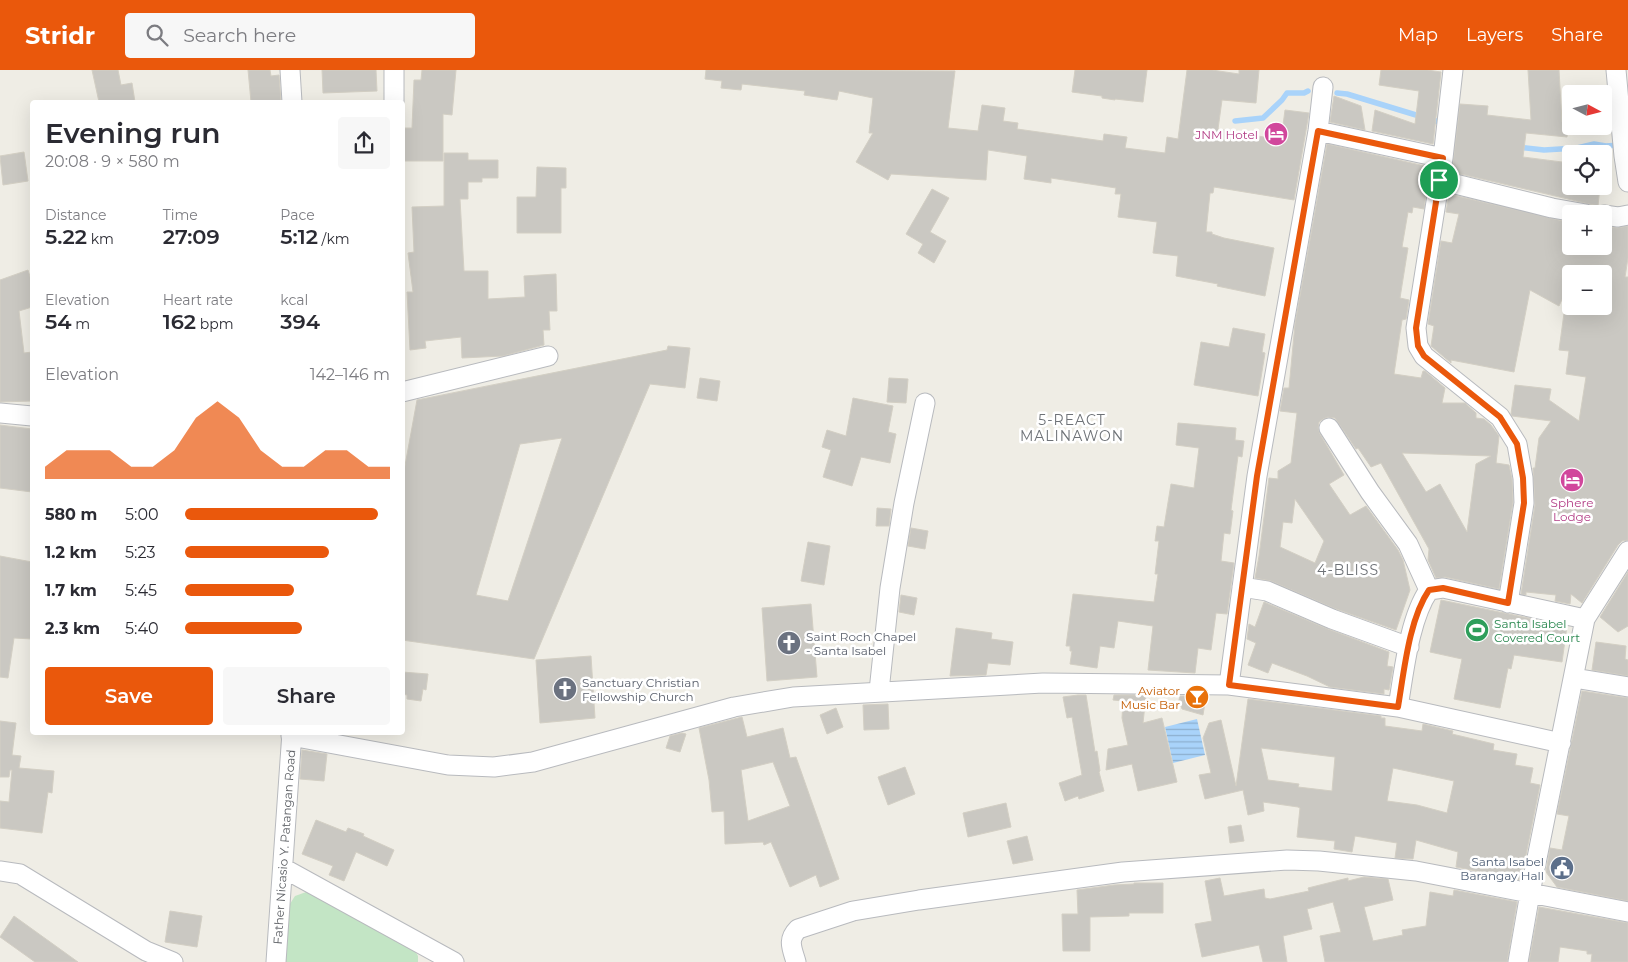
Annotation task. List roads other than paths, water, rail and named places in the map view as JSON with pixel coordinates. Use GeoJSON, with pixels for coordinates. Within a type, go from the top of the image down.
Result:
{"type":"FeatureCollection","features":[{"type":"Feature","properties":{"kind":"street"},"geometry":{"type":"LineString","coordinates":[[290,70],[292,100]]}},
{"type":"Feature","properties":{"kind":"street"},"geometry":{"type":"LineString","coordinates":[[394,70],[394,100]]}},
{"type":"Feature","properties":{"kind":"street"},"geometry":{"type":"LineString","coordinates":[[1453,70],[1444,149],[1416,328],[1418,346],[1424,356],[1500,417],[1517,444],[1523,478],[1524,503],[1508,603]]}},
{"type":"Feature","properties":{"kind":"street"},"geometry":{"type":"LineString","coordinates":[[1616,70],[1628,182]]}},
{"type":"Feature","properties":{"kind":"street"},"geometry":{"type":"LineString","coordinates":[[1229,685],[1257,476],[1318,131],[1323,87]]}},
{"type":"Feature","properties":{"kind":"street"},"geometry":{"type":"LineString","coordinates":[[1318,131],[1444,149]]}},
{"type":"Feature","properties":{"kind":"street"},"geometry":{"type":"LineString","coordinates":[[1439,180],[1562,210]]}},
{"type":"Feature","properties":{"kind":"street"},"geometry":{"type":"LineString","coordinates":[[1612,217],[1628,215]]}},
{"type":"Feature","properties":{"kind":"street"},"geometry":{"type":"LineString","coordinates":[[405,391],[548,356]]}},
{"type":"Feature","properties":{"kind":"street"},"geometry":{"type":"LineString","coordinates":[[879,691],[890,588],[899,531],[925,403]]}},
{"type":"Feature","properties":{"kind":"street"},"geometry":{"type":"LineString","coordinates":[[0,413],[30,416]]}},
{"type":"Feature","properties":{"kind":"street"},"geometry":{"type":"LineString","coordinates":[[1329,428],[1370,492],[1408,544],[1429,590]]}},
{"type":"Feature","properties":{"kind":"street"},"geometry":{"type":"LineString","coordinates":[[1518,962],[1585,619],[1628,551]]}},
{"type":"Feature","properties":{"kind":"street"},"geometry":{"type":"LineString","coordinates":[[1242,587],[1267,591],[1332,619],[1409,646]]}},
{"type":"Feature","properties":{"kind":"street"},"geometry":{"type":"LineString","coordinates":[[1398,707],[1412,631],[1424,597],[1429,590],[1443,588],[1585,619]]}},
{"type":"Feature","properties":{"kind":"street"},"geometry":{"type":"LineString","coordinates":[[1574,678],[1628,687]]}},
{"type":"Feature","properties":{"kind":"street"},"geometry":{"type":"LineString","coordinates":[[297,735],[448,765],[494,767],[533,762],[734,707],[793,697],[1043,683],[1229,685],[1398,707],[1561,743]]}},
{"type":"Feature","properties":{"kind":"street","name":"Father Nicasio Y. Patangan Road"},"geometry":{"type":"LineString","coordinates":[[276,962],[292,735]]}},
{"type":"Feature","properties":{"kind":"street"},"geometry":{"type":"LineString","coordinates":[[796,962],[791,942],[792,934],[798,929],[853,911],[1123,872],[1279,861],[1319,861],[1416,871],[1628,912]]}},
{"type":"Feature","properties":{"kind":"street"},"geometry":{"type":"LineString","coordinates":[[283,868],[431,956],[454,962]]}},
{"type":"Feature","properties":{"kind":"street"},"geometry":{"type":"LineString","coordinates":[[0,871],[20,874],[146,951],[173,962]]}},
{"type":"Feature","properties":{"kind":"water"},"geometry":{"type":"Polygon","coordinates":[[[1197,719],[1205,755],[1173,763],[1165,727],[1197,719]]]}},
{"type":"Feature","properties":{"kind":"waterway"},"geometry":{"type":"LineString","coordinates":[[1235,121],[1263,118],[1287,93],[1304,93],[1308,91]]}},
{"type":"Feature","properties":{"kind":"waterway"},"geometry":{"type":"LineString","coordinates":[[1337,93],[1347,94],[1443,124]]}},
{"type":"Feature","properties":{"kind":"waterway"},"geometry":{"type":"LineString","coordinates":[[1518,147],[1544,150],[1577,148],[1594,144],[1606,146],[1620,145]]}},
{"type":"Feature","properties":{"kind":"place","name":"JNM Hotel"},"geometry":{"type":"Point","coordinates":[1276,134]}},
{"type":"Feature","properties":{"kind":"place","name":"Sphere Lodge"},"geometry":{"type":"Point","coordinates":[1572,480]}},
{"type":"Feature","properties":{"kind":"place","name":"Santa Isabel Covered Court"},"geometry":{"type":"Point","coordinates":[1477,630]}},
{"type":"Feature","properties":{"kind":"place","name":"Saint Roch Chapel - Santa Isabel"},"geometry":{"type":"Point","coordinates":[789,643]}},
{"type":"Feature","properties":{"kind":"place","name":"Sanctuary Christian Fellowship Church"},"geometry":{"type":"Point","coordinates":[565,689]}},
{"type":"Feature","properties":{"kind":"place","name":"Aviator Music Bar"},"geometry":{"type":"Point","coordinates":[1197,697]}},
{"type":"Feature","properties":{"kind":"place","name":"Santa Isabel Barangay Hall"},"geometry":{"type":"Point","coordinates":[1562,868]}},
{"type":"Feature","properties":{"kind":"district","name":"5-REACT MALINAWON"},"geometry":{"type":"Point","coordinates":[1072,428]}},
{"type":"Feature","properties":{"kind":"district","name":"4-BLISS"},"geometry":{"type":"Point","coordinates":[1348,570]}}]}
